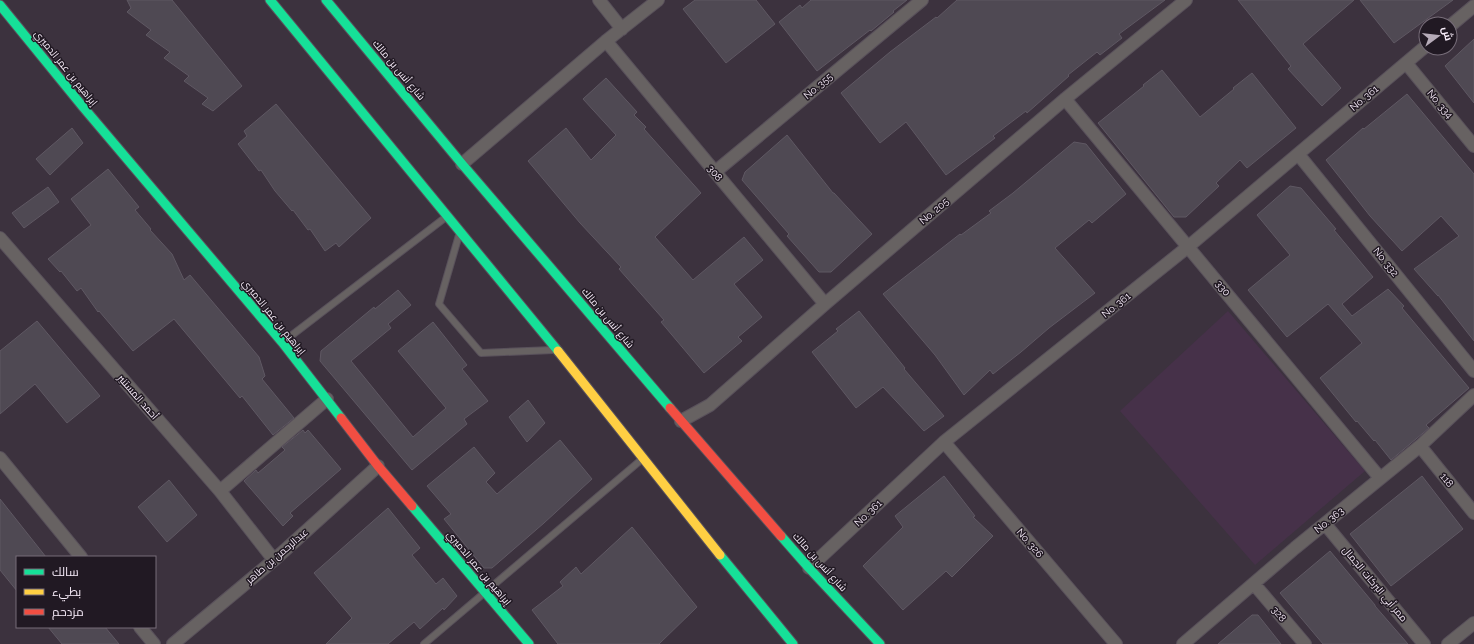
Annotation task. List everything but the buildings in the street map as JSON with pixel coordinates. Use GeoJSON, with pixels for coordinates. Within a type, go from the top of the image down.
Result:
{"type":"FeatureCollection","features":[{"type":"Feature","properties":{"kind":"main road"},"geometry":{"type":"LineString","coordinates":[[270,0],[448,215],[644,458],[736,576],[793,644]]}},
{"type":"Feature","properties":{"kind":"main road","name":"شارع أنس بن مالك"},"geometry":{"type":"LineString","coordinates":[[326,0],[462,164],[681,421],[809,568],[880,644]]}},
{"type":"Feature","properties":{"kind":"main road","name":"إبراهيم بن عمر الدميري"},"geometry":{"type":"LineString","coordinates":[[0,5],[83,107],[282,342],[378,466],[529,644]]}},
{"type":"Feature","properties":{"kind":"street"},"geometry":{"type":"LineString","coordinates":[[599,0],[622,29]]}},
{"type":"Feature","properties":{"kind":"street"},"geometry":{"type":"LineString","coordinates":[[462,164],[606,41],[658,0]]}},
{"type":"Feature","properties":{"kind":"street","name":"No. 355"},"geometry":{"type":"LineString","coordinates":[[715,172],[922,0]]}},
{"type":"Feature","properties":{"kind":"street","name":"No. 205"},"geometry":{"type":"LineString","coordinates":[[681,421],[710,405],[825,304],[1065,99],[1186,0]]}},
{"type":"Feature","properties":{"kind":"street"},"geometry":{"type":"LineString","coordinates":[[1458,19],[1474,6]]}},
{"type":"Feature","properties":{"kind":"street","name":"308"},"geometry":{"type":"LineString","coordinates":[[606,41],[825,304]]}},
{"type":"Feature","properties":{"kind":"street","name":"No. 361"},"geometry":{"type":"LineString","coordinates":[[809,568],[944,442],[1189,246],[1418,53]]}},
{"type":"Feature","properties":{"kind":"street","name":"No. 334"},"geometry":{"type":"LineString","coordinates":[[1406,63],[1474,146]]}},
{"type":"Feature","properties":{"kind":"street","name":"330"},"geometry":{"type":"LineString","coordinates":[[1065,99],[1189,246],[1380,478]]}},
{"type":"Feature","properties":{"kind":"street","name":"No. 332"},"geometry":{"type":"LineString","coordinates":[[1298,154],[1474,371]]}},
{"type":"Feature","properties":{"kind":"street","name":"أحمد المستنير"},"geometry":{"type":"LineString","coordinates":[[0,238],[220,491],[274,560]]}},
{"type":"Feature","properties":{"kind":"street","name":"No. 363"},"geometry":{"type":"LineString","coordinates":[[1183,644],[1295,548],[1420,446],[1474,395]]}},
{"type":"Feature","properties":{"kind":"street"},"geometry":{"type":"LineString","coordinates":[[220,491],[327,399]]}},
{"type":"Feature","properties":{"kind":"street","name":"No. 326"},"geometry":{"type":"LineString","coordinates":[[944,442],[1116,644]]}},
{"type":"Feature","properties":{"kind":"street","name":"118"},"geometry":{"type":"LineString","coordinates":[[1420,446],[1474,513]]}},
{"type":"Feature","properties":{"kind":"street"},"geometry":{"type":"LineString","coordinates":[[0,458],[80,556]]}},
{"type":"Feature","properties":{"kind":"street","name":"عبدالرحمن بن طاهر"},"geometry":{"type":"LineString","coordinates":[[173,644],[274,560],[378,466]]}},
{"type":"Feature","properties":{"kind":"street","name":"ممر أبي البركات الجمال"},"geometry":{"type":"LineString","coordinates":[[1325,524],[1424,644]]}},
{"type":"Feature","properties":{"kind":"street","name":"328"},"geometry":{"type":"LineString","coordinates":[[1254,584],[1305,644]]}},
{"type":"Feature","properties":{"kind":"street"},"geometry":{"type":"LineString","coordinates":[[1448,644],[1474,623]]}},
{"type":"Feature","properties":{"kind":"street"},"geometry":{"type":"LineString","coordinates":[[141,628],[154,644]]}},
{"type":"Feature","properties":{"kind":"lane"},"geometry":{"type":"LineString","coordinates":[[282,342],[448,215]]}},
{"type":"Feature","properties":{"kind":"lane"},"geometry":{"type":"LineString","coordinates":[[460,230],[439,304],[481,353],[557,350]]}},
{"type":"Feature","properties":{"kind":"lane"},"geometry":{"type":"LineString","coordinates":[[424,644],[644,458]]}},
{"type":"Feature","properties":{"kind":"shaded area"},"geometry":{"type":"Polygon","coordinates":[[[1228,311],[1365,471],[1255,565],[1120,411],[1228,311]]]}},
{"type":"Feature","properties":{"kind":"traffic: fast"},"geometry":{"type":"LineString","coordinates":[[270,0],[558,351]]}},
{"type":"Feature","properties":{"kind":"traffic: fast"},"geometry":{"type":"LineString","coordinates":[[326,0],[462,164],[670,408]]}},
{"type":"Feature","properties":{"kind":"traffic: fast"},"geometry":{"type":"LineString","coordinates":[[0,5],[83,107],[282,342],[341,418]]}},
{"type":"Feature","properties":{"kind":"traffic: fast"},"geometry":{"type":"LineString","coordinates":[[412,506],[529,644]]}},
{"type":"Feature","properties":{"kind":"traffic: fast"},"geometry":{"type":"LineString","coordinates":[[781,536],[880,644]]}},
{"type":"Feature","properties":{"kind":"traffic: fast"},"geometry":{"type":"LineString","coordinates":[[720,555],[793,644]]}},
{"type":"Feature","properties":{"kind":"traffic: slow"},"geometry":{"type":"LineString","coordinates":[[558,351],[720,555]]}},
{"type":"Feature","properties":{"kind":"traffic: jam"},"geometry":{"type":"LineString","coordinates":[[670,408],[781,536]]}},
{"type":"Feature","properties":{"kind":"traffic: jam"},"geometry":{"type":"LineString","coordinates":[[341,418],[378,466],[412,506]]}}]}
